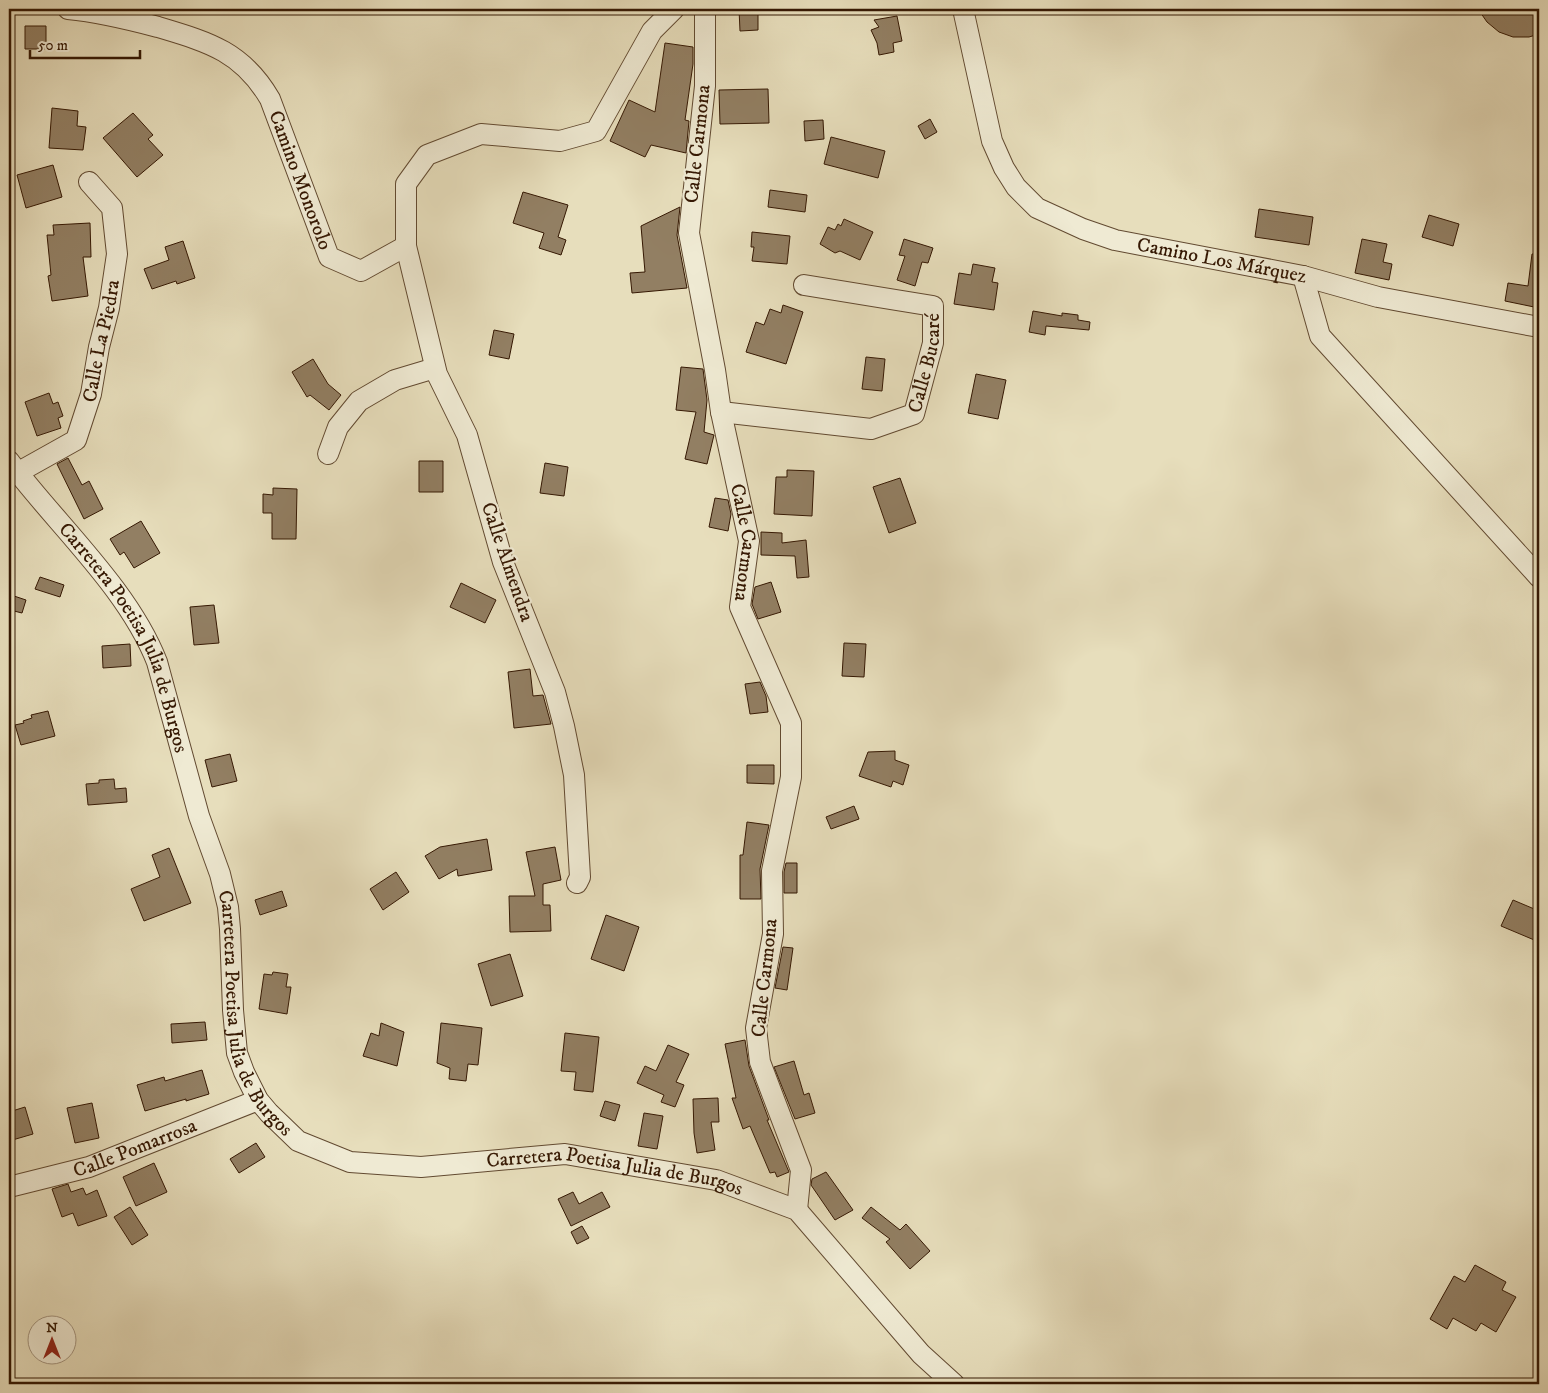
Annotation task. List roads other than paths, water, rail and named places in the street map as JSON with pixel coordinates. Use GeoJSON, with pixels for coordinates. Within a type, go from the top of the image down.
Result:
{"type":"FeatureCollection","features":[{"type":"Feature","properties":{"kind":"street","name":"Camino Monorolo"},"geometry":{"type":"LineString","coordinates":[[68,9],[126,18],[203,40],[243,65],[260,83],[270,99],[329,257],[361,271],[406,246]]}},
{"type":"Feature","properties":{"kind":"street"},"geometry":{"type":"LineString","coordinates":[[406,246],[406,184],[428,155],[481,134],[560,141],[596,131],[652,30],[674,9]]}},
{"type":"Feature","properties":{"kind":"street","name":"Calle Carmona"},"geometry":{"type":"LineString","coordinates":[[705,9],[705,86],[689,233],[721,412],[749,541],[740,607],[792,723],[792,777],[772,871],[773,934],[756,1028],[760,1062],[800,1170],[797,1210]]}},
{"type":"Feature","properties":{"kind":"street","name":"Camino Los Márquez"},"geometry":{"type":"LineString","coordinates":[[964,9],[992,141],[1004,168],[1016,187],[1037,208],[1083,229],[1115,240],[1303,276],[1320,336],[1539,577]]}},
{"type":"Feature","properties":{"kind":"street","name":"Calle La Piedra"},"geometry":{"type":"LineString","coordinates":[[13,467],[76,440],[91,394],[99,347],[109,308],[117,254],[112,208],[89,182]]}},
{"type":"Feature","properties":{"kind":"street","name":"Calle Almendra"},"geometry":{"type":"LineString","coordinates":[[406,246],[435,368],[467,435],[503,562],[558,701],[574,775],[580,877],[577,884]]}},
{"type":"Feature","properties":{"kind":"street"},"geometry":{"type":"LineString","coordinates":[[1303,276],[1378,297],[1539,327]]}},
{"type":"Feature","properties":{"kind":"street","name":"Calle Bucaré"},"geometry":{"type":"LineString","coordinates":[[721,412],[871,429],[914,414],[933,344],[933,306],[804,285]]}},
{"type":"Feature","properties":{"kind":"street"},"geometry":{"type":"LineString","coordinates":[[328,454],[338,427],[359,401],[395,380],[435,368]]}},
{"type":"Feature","properties":{"kind":"street","name":"Carretera Poetisa Julia de Burgos"},"geometry":{"type":"LineString","coordinates":[[13,467],[109,583],[140,626],[150,644],[157,662],[197,808],[220,874],[228,907],[232,1010],[237,1053],[258,1100],[269,1113],[298,1141],[350,1162],[421,1167],[565,1154],[716,1180],[797,1210],[921,1354],[954,1384]]}},
{"type":"Feature","properties":{"kind":"street","name":"Calle Pomarrosa"},"geometry":{"type":"LineString","coordinates":[[9,1187],[89,1167],[258,1100]]}}]}
